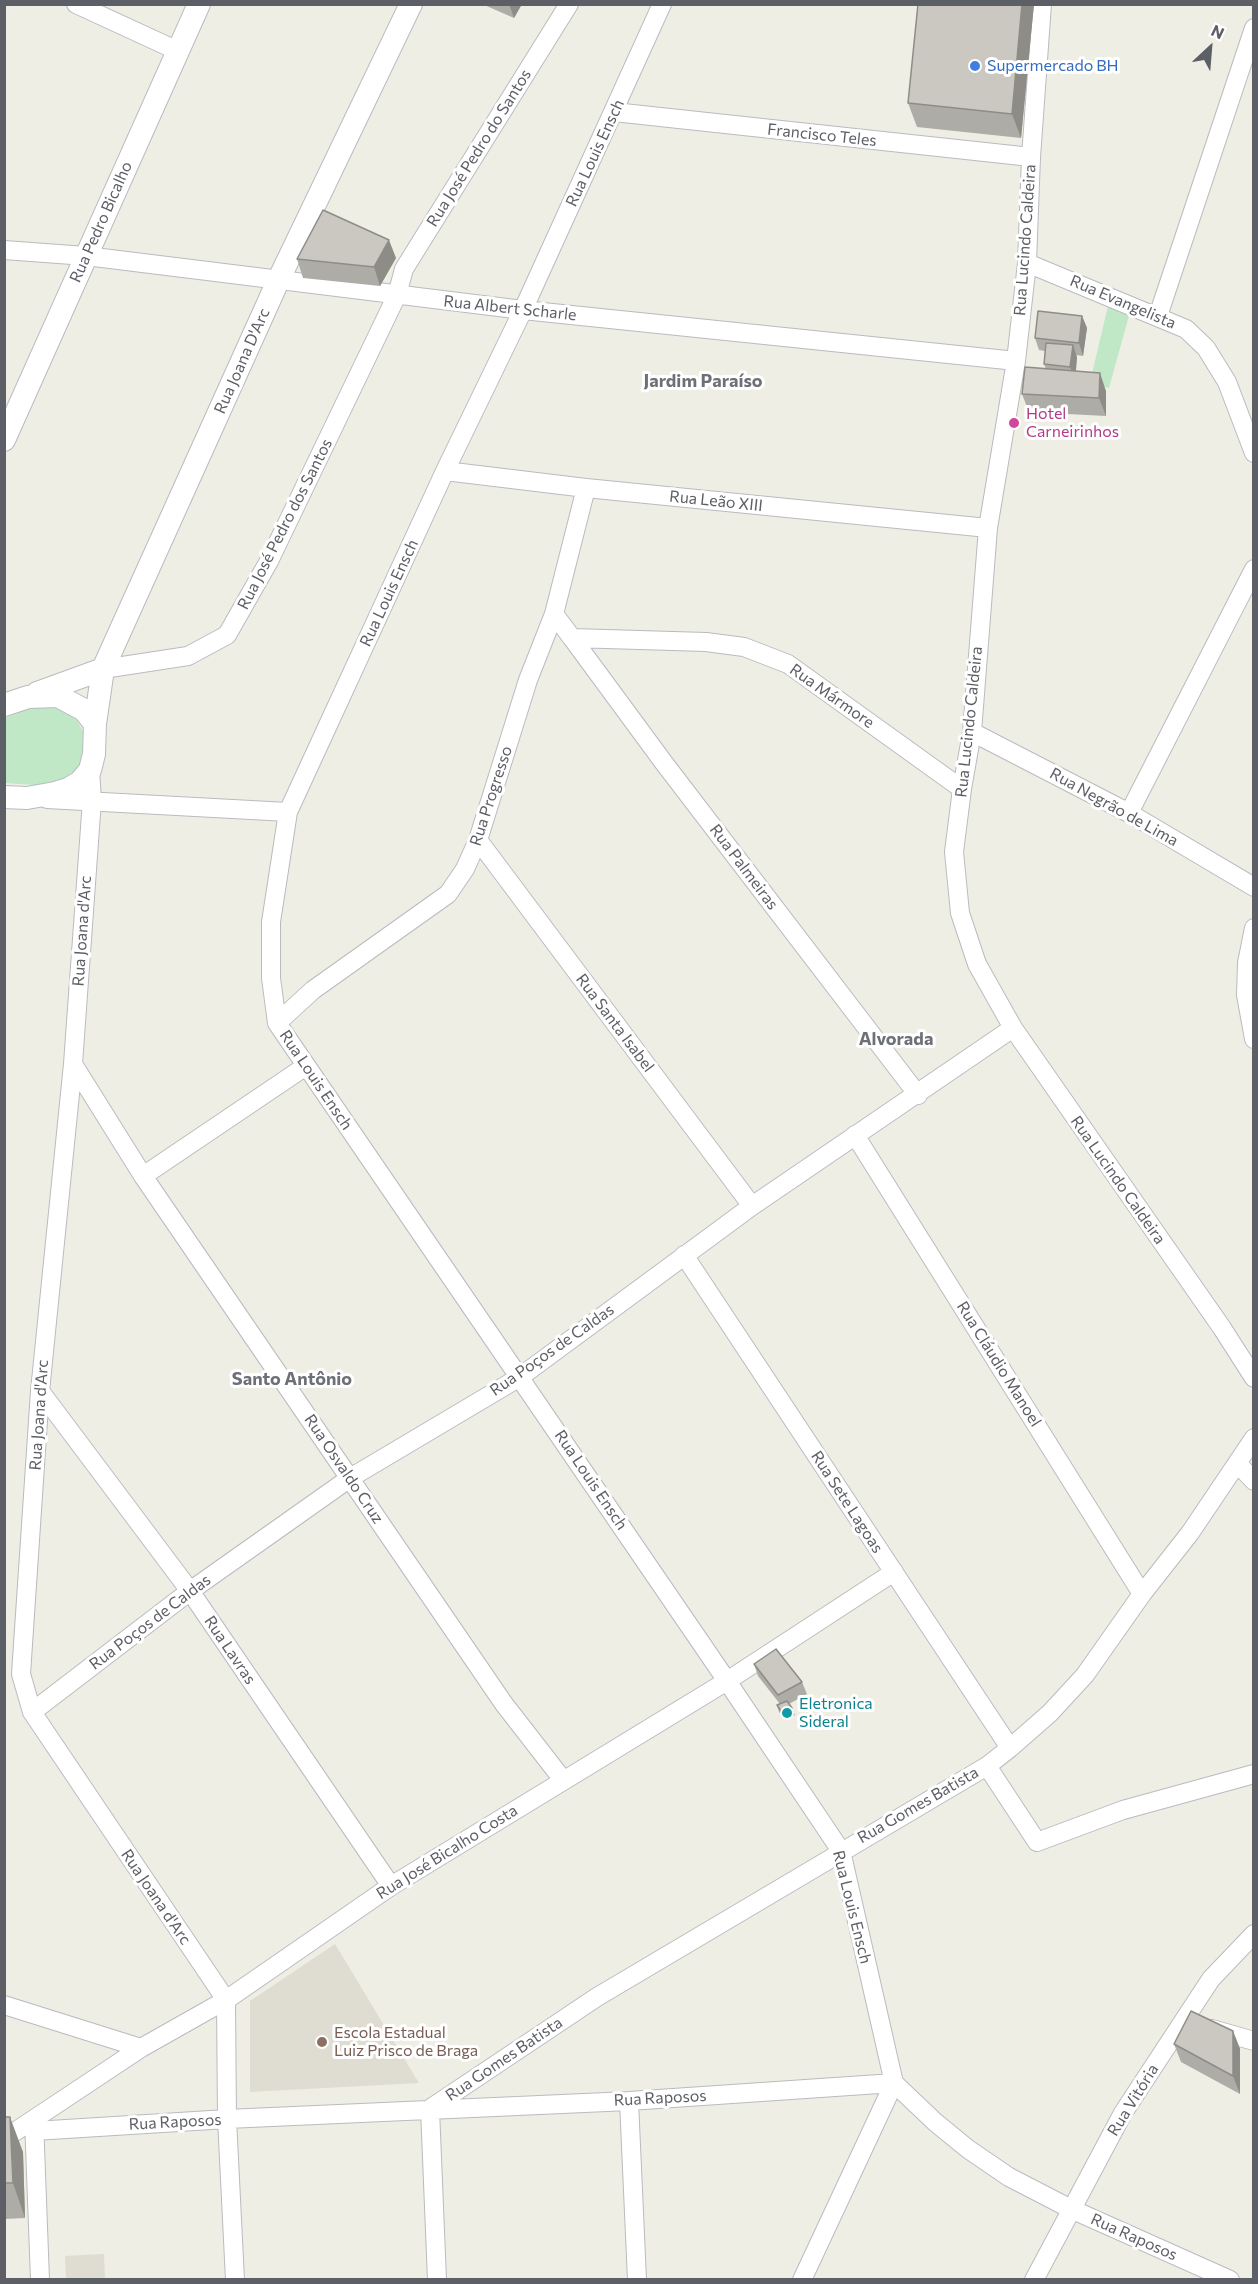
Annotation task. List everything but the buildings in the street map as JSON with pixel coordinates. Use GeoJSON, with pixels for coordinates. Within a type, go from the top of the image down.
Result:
{"type":"FeatureCollection","features":[{"type":"Feature","properties":{"kind":"street"},"geometry":{"type":"LineString","coordinates":[[76,4],[178,51]]}},
{"type":"Feature","properties":{"kind":"street","name":"Rua Pedro Bicalho"},"geometry":{"type":"LineString","coordinates":[[4,440],[199,4]]}},
{"type":"Feature","properties":{"kind":"street","name":"Rua Joana D'Arc"},"geometry":{"type":"LineString","coordinates":[[90,770],[94,754],[95,724],[103,669],[278,281],[411,4]]}},
{"type":"Feature","properties":{"kind":"street","name":"Rua José Pedro do Santos"},"geometry":{"type":"LineString","coordinates":[[397,295],[404,269],[569,4]]}},
{"type":"Feature","properties":{"kind":"street","name":"Rua Louis Ensch"},"geometry":{"type":"LineString","coordinates":[[662,4],[523,310],[445,471],[288,812],[271,922],[271,978],[277,1023],[728,1681],[841,1851],[894,2083]]}},
{"type":"Feature","properties":{"kind":"street","name":"Rua Lucindo Caldeira"},"geometry":{"type":"LineString","coordinates":[[1042,4],[1031,157],[1027,263],[1016,361],[988,528],[972,732],[954,852],[960,913],[977,964],[1012,1028],[1222,1328],[1254,1378]]}},
{"type":"Feature","properties":{"kind":"street"},"geometry":{"type":"LineString","coordinates":[[1158,316],[1254,27]]}},
{"type":"Feature","properties":{"kind":"street","name":"Francisco Teles"},"geometry":{"type":"LineString","coordinates":[[614,112],[1031,157]]}},
{"type":"Feature","properties":{"kind":"street","name":"Rua Albert Scharle"},"geometry":{"type":"LineString","coordinates":[[4,250],[86,256],[523,310],[1016,361]]}},
{"type":"Feature","properties":{"kind":"street","name":"Rua Evangelista"},"geometry":{"type":"LineString","coordinates":[[1027,263],[1186,329],[1206,348],[1227,382],[1254,453]]}},
{"type":"Feature","properties":{"kind":"street","name":"Rua José Pedro dos Santos"},"geometry":{"type":"LineString","coordinates":[[103,669],[188,656],[227,635],[269,561],[397,295]]}},
{"type":"Feature","properties":{"kind":"street","name":"Rua Leão XIII"},"geometry":{"type":"LineString","coordinates":[[445,471],[586,488],[988,528]]}},
{"type":"Feature","properties":{"kind":"street","name":"Rua Progresso"},"geometry":{"type":"LineString","coordinates":[[277,1023],[313,990],[448,894],[465,869],[478,840],[528,680],[554,614],[586,488]]}},
{"type":"Feature","properties":{"kind":"street"},"geometry":{"type":"LineString","coordinates":[[1129,813],[1254,569]]}},
{"type":"Feature","properties":{"kind":"street"},"geometry":{"type":"LineString","coordinates":[[554,614],[572,638]]}},
{"type":"Feature","properties":{"kind":"street","name":"Rua Mármore"},"geometry":{"type":"LineString","coordinates":[[572,638],[706,642],[744,647],[788,664],[962,789]]}},
{"type":"Feature","properties":{"kind":"street","name":"Rua Palmeiras"},"geometry":{"type":"LineString","coordinates":[[572,638],[664,763],[918,1095]]}},
{"type":"Feature","properties":{"kind":"street"},"geometry":{"type":"LineString","coordinates":[[4,705],[103,669]]}},
{"type":"Feature","properties":{"kind":"street"},"geometry":{"type":"LineString","coordinates":[[28,696],[58,696],[84,710],[95,724]]}},
{"type":"Feature","properties":{"kind":"street","name":"Rua Negrão de Lima"},"geometry":{"type":"LineString","coordinates":[[972,732],[1129,813],[1254,887]]}},
{"type":"Feature","properties":{"kind":"street"},"geometry":{"type":"LineString","coordinates":[[16,797],[68,789],[80,782],[90,770]]}},
{"type":"Feature","properties":{"kind":"street","name":"Rua Joana d'Arc"},"geometry":{"type":"LineString","coordinates":[[90,770],[92,800],[73,1064],[13,1674],[32,1712],[226,2000]]}},
{"type":"Feature","properties":{"kind":"street"},"geometry":{"type":"LineString","coordinates":[[16,797],[288,812]]}},
{"type":"Feature","properties":{"kind":"street","name":"Rua Santa Isabel"},"geometry":{"type":"LineString","coordinates":[[478,840],[752,1206]]}},
{"type":"Feature","properties":{"kind":"street"},"geometry":{"type":"LineString","coordinates":[[1254,928],[1247,963],[1246,996],[1254,1039]]}},
{"type":"Feature","properties":{"kind":"street","name":"Rua Poços de Caldas"},"geometry":{"type":"LineString","coordinates":[[32,1712],[189,1591],[350,1478],[520,1377],[752,1206],[918,1095],[1012,1028]]}},
{"type":"Feature","properties":{"kind":"street","name":"Rua Osvaldo Cruz"},"geometry":{"type":"LineString","coordinates":[[73,1064],[143,1176],[504,1704],[563,1780]]}},
{"type":"Feature","properties":{"kind":"street"},"geometry":{"type":"LineString","coordinates":[[143,1176],[306,1066]]}},
{"type":"Feature","properties":{"kind":"street","name":"Rua Cláudio Manoel"},"geometry":{"type":"LineString","coordinates":[[855,1135],[1142,1594]]}},
{"type":"Feature","properties":{"kind":"street","name":"Rua Sete Lagoas"},"geometry":{"type":"LineString","coordinates":[[684,1255],[1010,1748]]}},
{"type":"Feature","properties":{"kind":"street","name":"Rua Lucindo Caldeira"},"geometry":{"type":"LineString","coordinates":[[1222,1328],[1254,1352]]}},
{"type":"Feature","properties":{"kind":"street","name":"Rua Lavras"},"geometry":{"type":"LineString","coordinates":[[40,1391],[189,1591],[391,1886]]}},
{"type":"Feature","properties":{"kind":"street","name":"Rua Gomes Batista"},"geometry":{"type":"LineString","coordinates":[[429,2109],[597,1997],[987,1766],[1010,1748],[1050,1713],[1086,1675],[1142,1594],[1190,1533],[1254,1438]]}},
{"type":"Feature","properties":{"kind":"street"},"geometry":{"type":"LineString","coordinates":[[1238,1464],[1254,1481]]}},
{"type":"Feature","properties":{"kind":"street","name":"Rua José Bicalho Costa"},"geometry":{"type":"LineString","coordinates":[[4,2139],[34,2125],[141,2048],[226,2000],[391,1886],[728,1681],[894,1572]]}},
{"type":"Feature","properties":{"kind":"street"},"geometry":{"type":"LineString","coordinates":[[987,1766],[1037,1842],[1123,1810],[1254,1774]]}},
{"type":"Feature","properties":{"kind":"street","name":"Rua Vitória"},"geometry":{"type":"LineString","coordinates":[[1034,2280],[1123,2113],[1211,1979],[1254,1934]]}},
{"type":"Feature","properties":{"kind":"street"},"geometry":{"type":"LineString","coordinates":[[226,2000],[227,2119],[235,2280]]}},
{"type":"Feature","properties":{"kind":"street"},"geometry":{"type":"LineString","coordinates":[[4,2005],[141,2048]]}},
{"type":"Feature","properties":{"kind":"street"},"geometry":{"type":"LineString","coordinates":[[1184,2021],[1254,2041]]}},
{"type":"Feature","properties":{"kind":"street"},"geometry":{"type":"LineString","coordinates":[[802,2280],[894,2083]]}},
{"type":"Feature","properties":{"kind":"street","name":"Rua Raposos"},"geometry":{"type":"LineString","coordinates":[[34,2125],[629,2101],[894,2083],[935,2122],[968,2149],[1009,2177],[1071,2209],[1230,2280]]}},
{"type":"Feature","properties":{"kind":"street"},"geometry":{"type":"LineString","coordinates":[[629,2101],[637,2280]]}},
{"type":"Feature","properties":{"kind":"street"},"geometry":{"type":"LineString","coordinates":[[429,2109],[437,2280]]}},
{"type":"Feature","properties":{"kind":"street"},"geometry":{"type":"LineString","coordinates":[[34,2125],[40,2280]]}},
{"type":"Feature","properties":{"kind":"shaded area","name":"Escola Estadual Luiz Prisco de Braga"},"geometry":{"type":"Polygon","coordinates":[[[335,1944],[419,2083],[250,2092],[250,2001],[335,1944]]]}},
{"type":"Feature","properties":{"kind":"shaded area"},"geometry":{"type":"Polygon","coordinates":[[[104,2254],[105,2279],[66,2279],[65,2256],[104,2254]]]}},
{"type":"Feature","properties":{"kind":"green space"},"geometry":{"type":"Polygon","coordinates":[[[1108,306],[1130,312],[1109,388],[1090,382],[1108,306]]]}},
{"type":"Feature","properties":{"kind":"green space"},"geometry":{"type":"Polygon","coordinates":[[[42,703],[55,705],[73,714],[83,731],[86,744],[79,769],[71,776],[48,786],[5,783],[5,718],[42,703]]]}},
{"type":"Feature","properties":{"kind":"place","name":"Supermercado BH"},"geometry":{"type":"Point","coordinates":[975,66]}},
{"type":"Feature","properties":{"kind":"place","name":"Hotel Carneirinhos"},"geometry":{"type":"Point","coordinates":[1014,423]}},
{"type":"Feature","properties":{"kind":"place","name":"Eletronica Sideral"},"geometry":{"type":"Point","coordinates":[787,1713]}},
{"type":"Feature","properties":{"kind":"place","name":"Escola Estadual Luiz Prisco de Braga"},"geometry":{"type":"Point","coordinates":[322,2042]}},
{"type":"Feature","properties":{"kind":"district","name":"Jardim Paraíso"},"geometry":{"type":"Point","coordinates":[703,381]}},
{"type":"Feature","properties":{"kind":"district","name":"Alvorada"},"geometry":{"type":"Point","coordinates":[896,1039]}},
{"type":"Feature","properties":{"kind":"district","name":"Santo Antônio"},"geometry":{"type":"Point","coordinates":[292,1379]}}]}
